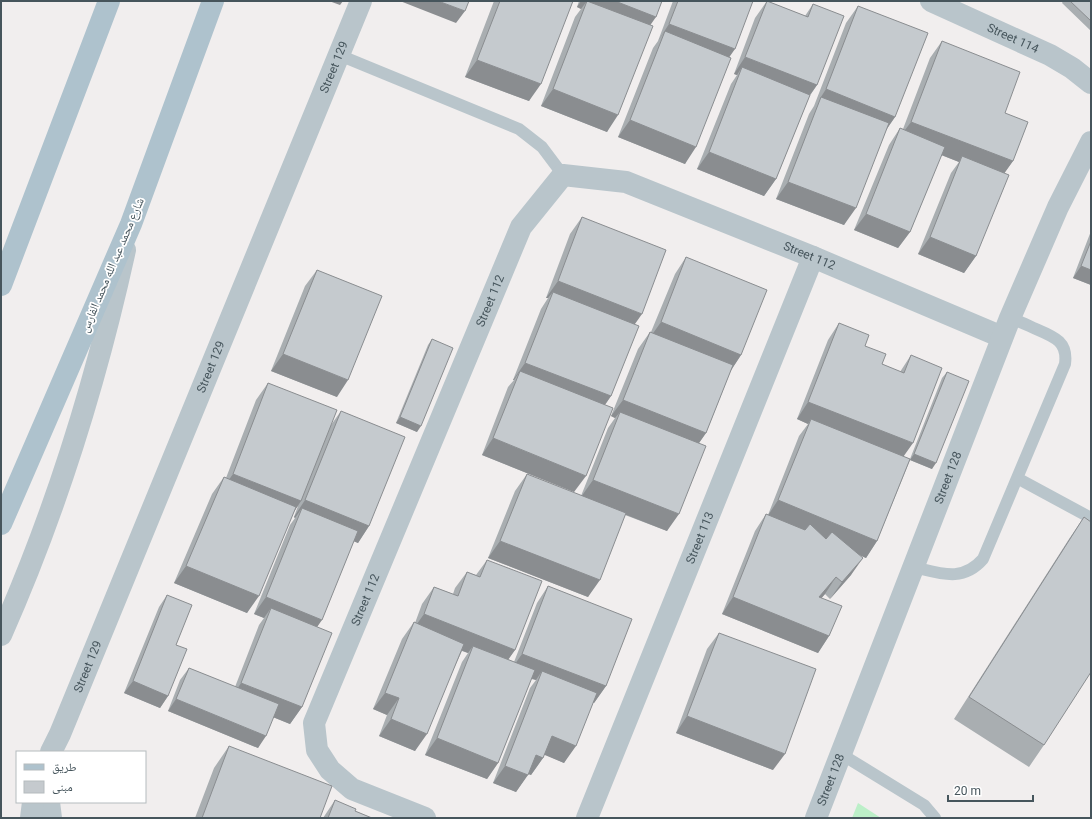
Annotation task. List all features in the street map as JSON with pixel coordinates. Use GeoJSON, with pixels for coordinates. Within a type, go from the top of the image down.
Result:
{"type":"FeatureCollection","features":[{"type":"Feature","properties":{"kind":"main road"},"geometry":{"type":"LineString","coordinates":[[1,286],[109,1]]}},
{"type":"Feature","properties":{"kind":"main road","name":"شارع محمد عبد الله محمد الفارس"},"geometry":{"type":"LineString","coordinates":[[1,524],[131,224],[213,1]]}},
{"type":"Feature","properties":{"kind":"street","name":"Street 129"},"geometry":{"type":"LineString","coordinates":[[56,746],[361,1]]}},
{"type":"Feature","properties":{"kind":"street","name":"Street 114"},"geometry":{"type":"LineString","coordinates":[[936,2],[1050,55],[1072,68],[1091,84]]}},
{"type":"Feature","properties":{"kind":"street","name":"Street 128"},"geometry":{"type":"LineString","coordinates":[[816,818],[1006,327],[1058,207],[1091,142]]}},
{"type":"Feature","properties":{"kind":"street","name":"Street 112"},"geometry":{"type":"LineString","coordinates":[[425,818],[352,789],[346,784],[330,770],[317,750],[314,723],[521,227],[563,175],[626,182],[813,257],[1006,327]]}},
{"type":"Feature","properties":{"kind":"street"},"geometry":{"type":"LineString","coordinates":[[1,635],[38,544],[61,481],[82,416],[104,338],[131,224]]}},
{"type":"Feature","properties":{"kind":"street","name":"Street 113"},"geometry":{"type":"LineString","coordinates":[[587,818],[813,257]]}},
{"type":"Feature","properties":{"kind":"street"},"geometry":{"type":"LineString","coordinates":[[32,818],[33,803]]}},
{"type":"Feature","properties":{"kind":"street"},"geometry":{"type":"LineString","coordinates":[[49,803],[51,818]]}},
{"type":"Feature","properties":{"kind":"lane"},"geometry":{"type":"LineString","coordinates":[[339,55],[518,129],[542,148],[563,175]]}},
{"type":"Feature","properties":{"kind":"lane"},"geometry":{"type":"LineString","coordinates":[[913,566],[954,575],[962,574],[977,565],[983,559],[1065,364],[1066,356],[1064,347],[1051,335],[1006,327]]}},
{"type":"Feature","properties":{"kind":"lane"},"geometry":{"type":"LineString","coordinates":[[1017,478],[1091,518]]}},
{"type":"Feature","properties":{"kind":"lane"},"geometry":{"type":"LineString","coordinates":[[841,754],[924,805],[935,818]]}},
{"type":"Feature","properties":{"kind":"green space"},"geometry":{"type":"Polygon","coordinates":[[[858,803],[881,818],[852,818],[858,803]]]}},
{"type":"Feature","properties":{"kind":"building"},"geometry":{"type":"Polygon","coordinates":[[[438,1],[469,1],[465,11],[438,1]]]}},
{"type":"Feature","properties":{"kind":"building"},"geometry":{"type":"Polygon","coordinates":[[[500,1],[573,1],[541,84],[477,60],[500,1]]]}},
{"type":"Feature","properties":{"kind":"building"},"geometry":{"type":"Polygon","coordinates":[[[587,1],[653,26],[618,115],[553,89],[587,1]]]}},
{"type":"Feature","properties":{"kind":"building"},"geometry":{"type":"Polygon","coordinates":[[[615,1],[662,1],[656,17],[615,1]]]}},
{"type":"Feature","properties":{"kind":"building"},"geometry":{"type":"Polygon","coordinates":[[[678,1],[753,1],[735,49],[669,24],[678,1]]]}},
{"type":"Feature","properties":{"kind":"building"},"geometry":{"type":"Polygon","coordinates":[[[767,1],[808,17],[813,4],[844,16],[817,85],[745,57],[767,1]]]}},
{"type":"Feature","properties":{"kind":"building"},"geometry":{"type":"Polygon","coordinates":[[[1070,1],[1091,1],[1091,21],[1070,1]]]}},
{"type":"Feature","properties":{"kind":"building"},"geometry":{"type":"Polygon","coordinates":[[[858,6],[928,33],[895,117],[826,89],[858,6]]]}},
{"type":"Feature","properties":{"kind":"building"},"geometry":{"type":"Polygon","coordinates":[[[665,31],[731,58],[696,147],[630,120],[665,31]]]}},
{"type":"Feature","properties":{"kind":"building"},"geometry":{"type":"Polygon","coordinates":[[[942,41],[1020,72],[1005,113],[1028,122],[1013,161],[911,122],[942,41]]]}},
{"type":"Feature","properties":{"kind":"building"},"geometry":{"type":"Polygon","coordinates":[[[742,67],[810,95],[776,179],[709,152],[742,67]]]}},
{"type":"Feature","properties":{"kind":"building"},"geometry":{"type":"Polygon","coordinates":[[[821,97],[889,123],[856,208],[788,182],[821,97]]]}},
{"type":"Feature","properties":{"kind":"building"},"geometry":{"type":"Polygon","coordinates":[[[900,128],[945,147],[910,232],[866,214],[900,128]]]}},
{"type":"Feature","properties":{"kind":"building"},"geometry":{"type":"Polygon","coordinates":[[[962,156],[1009,175],[976,256],[930,237],[962,156]]]}},
{"type":"Feature","properties":{"kind":"building"},"geometry":{"type":"Polygon","coordinates":[[[582,217],[666,250],[642,314],[558,281],[582,217]]]}},
{"type":"Feature","properties":{"kind":"building"},"geometry":{"type":"Polygon","coordinates":[[[1091,241],[1091,270],[1081,266],[1091,241]]]}},
{"type":"Feature","properties":{"kind":"building"},"geometry":{"type":"Polygon","coordinates":[[[686,257],[767,290],[741,355],[661,322],[686,257]]]}},
{"type":"Feature","properties":{"kind":"building"},"geometry":{"type":"Polygon","coordinates":[[[317,270],[382,296],[348,380],[283,354],[317,270]]]}},
{"type":"Feature","properties":{"kind":"building"},"geometry":{"type":"Polygon","coordinates":[[[553,292],[639,326],[611,396],[525,363],[553,292]]]}},
{"type":"Feature","properties":{"kind":"building"},"geometry":{"type":"Polygon","coordinates":[[[839,323],[869,335],[865,346],[886,354],[882,364],[904,373],[911,355],[942,368],[913,443],[808,402],[839,323]]]}},
{"type":"Feature","properties":{"kind":"building"},"geometry":{"type":"Polygon","coordinates":[[[650,332],[733,365],[706,433],[623,400],[650,332]]]}},
{"type":"Feature","properties":{"kind":"building"},"geometry":{"type":"Polygon","coordinates":[[[432,339],[453,348],[421,426],[400,417],[432,339]]]}},
{"type":"Feature","properties":{"kind":"building"},"geometry":{"type":"Polygon","coordinates":[[[520,371],[613,408],[586,476],[493,438],[520,371]]]}},
{"type":"Feature","properties":{"kind":"building"},"geometry":{"type":"Polygon","coordinates":[[[947,372],[969,381],[936,463],[914,454],[947,372]]]}},
{"type":"Feature","properties":{"kind":"building"},"geometry":{"type":"Polygon","coordinates":[[[268,383],[337,410],[301,501],[233,474],[268,383]]]}},
{"type":"Feature","properties":{"kind":"building"},"geometry":{"type":"Polygon","coordinates":[[[341,411],[405,437],[369,526],[305,500],[341,411]]]}},
{"type":"Feature","properties":{"kind":"building"},"geometry":{"type":"Polygon","coordinates":[[[620,412],[706,446],[679,514],[593,480],[620,412]]]}},
{"type":"Feature","properties":{"kind":"building"},"geometry":{"type":"Polygon","coordinates":[[[811,419],[910,459],[877,541],[778,500],[811,419]]]}},
{"type":"Feature","properties":{"kind":"building"},"geometry":{"type":"Polygon","coordinates":[[[527,474],[626,513],[600,580],[500,541],[527,474]]]}},
{"type":"Feature","properties":{"kind":"building"},"geometry":{"type":"Polygon","coordinates":[[[224,477],[296,507],[259,596],[186,566],[224,477]]]}},
{"type":"Feature","properties":{"kind":"building"},"geometry":{"type":"Polygon","coordinates":[[[302,508],[358,531],[322,620],[266,597],[302,508]]]}},
{"type":"Feature","properties":{"kind":"building"},"geometry":{"type":"Polygon","coordinates":[[[766,514],[805,530],[810,524],[826,539],[832,532],[863,558],[842,582],[836,577],[819,597],[842,606],[829,636],[733,597],[766,514]]]}},
{"type":"Feature","properties":{"kind":"building"},"geometry":{"type":"Polygon","coordinates":[[[1084,517],[1091,522],[1091,672],[1044,745],[969,697],[1084,517]]]}},
{"type":"Feature","properties":{"kind":"building"},"geometry":{"type":"Polygon","coordinates":[[[487,560],[542,581],[515,650],[424,614],[434,587],[458,596],[467,572],[480,577],[487,560]]]}},
{"type":"Feature","properties":{"kind":"building"},"geometry":{"type":"Polygon","coordinates":[[[548,586],[632,619],[606,686],[522,654],[548,586]]]}},
{"type":"Feature","properties":{"kind":"building"},"geometry":{"type":"Polygon","coordinates":[[[167,595],[192,605],[176,645],[187,649],[168,696],[133,681],[167,595]]]}},
{"type":"Feature","properties":{"kind":"building"},"geometry":{"type":"Polygon","coordinates":[[[271,608],[332,633],[302,707],[241,683],[271,608]]]}},
{"type":"Feature","properties":{"kind":"building"},"geometry":{"type":"Polygon","coordinates":[[[414,622],[464,644],[427,734],[391,719],[399,698],[385,693],[414,622]]]}},
{"type":"Feature","properties":{"kind":"building"},"geometry":{"type":"Polygon","coordinates":[[[719,633],[816,669],[785,754],[687,716],[719,633]]]}},
{"type":"Feature","properties":{"kind":"building"},"geometry":{"type":"Polygon","coordinates":[[[473,646],[535,670],[498,763],[437,738],[473,646]]]}},
{"type":"Feature","properties":{"kind":"building"},"geometry":{"type":"Polygon","coordinates":[[[189,668],[279,704],[266,736],[176,699],[189,668]]]}},
{"type":"Feature","properties":{"kind":"building"},"geometry":{"type":"Polygon","coordinates":[[[542,671],[597,693],[576,746],[552,736],[543,758],[536,755],[528,775],[505,766],[542,671]]]}},
{"type":"Feature","properties":{"kind":"building"},"geometry":{"type":"Polygon","coordinates":[[[229,746],[332,786],[320,818],[202,818],[229,746]]]}},
{"type":"Feature","properties":{"kind":"building"},"geometry":{"type":"Polygon","coordinates":[[[335,800],[356,809],[355,811],[372,818],[328,818],[335,800]]]}}]}
